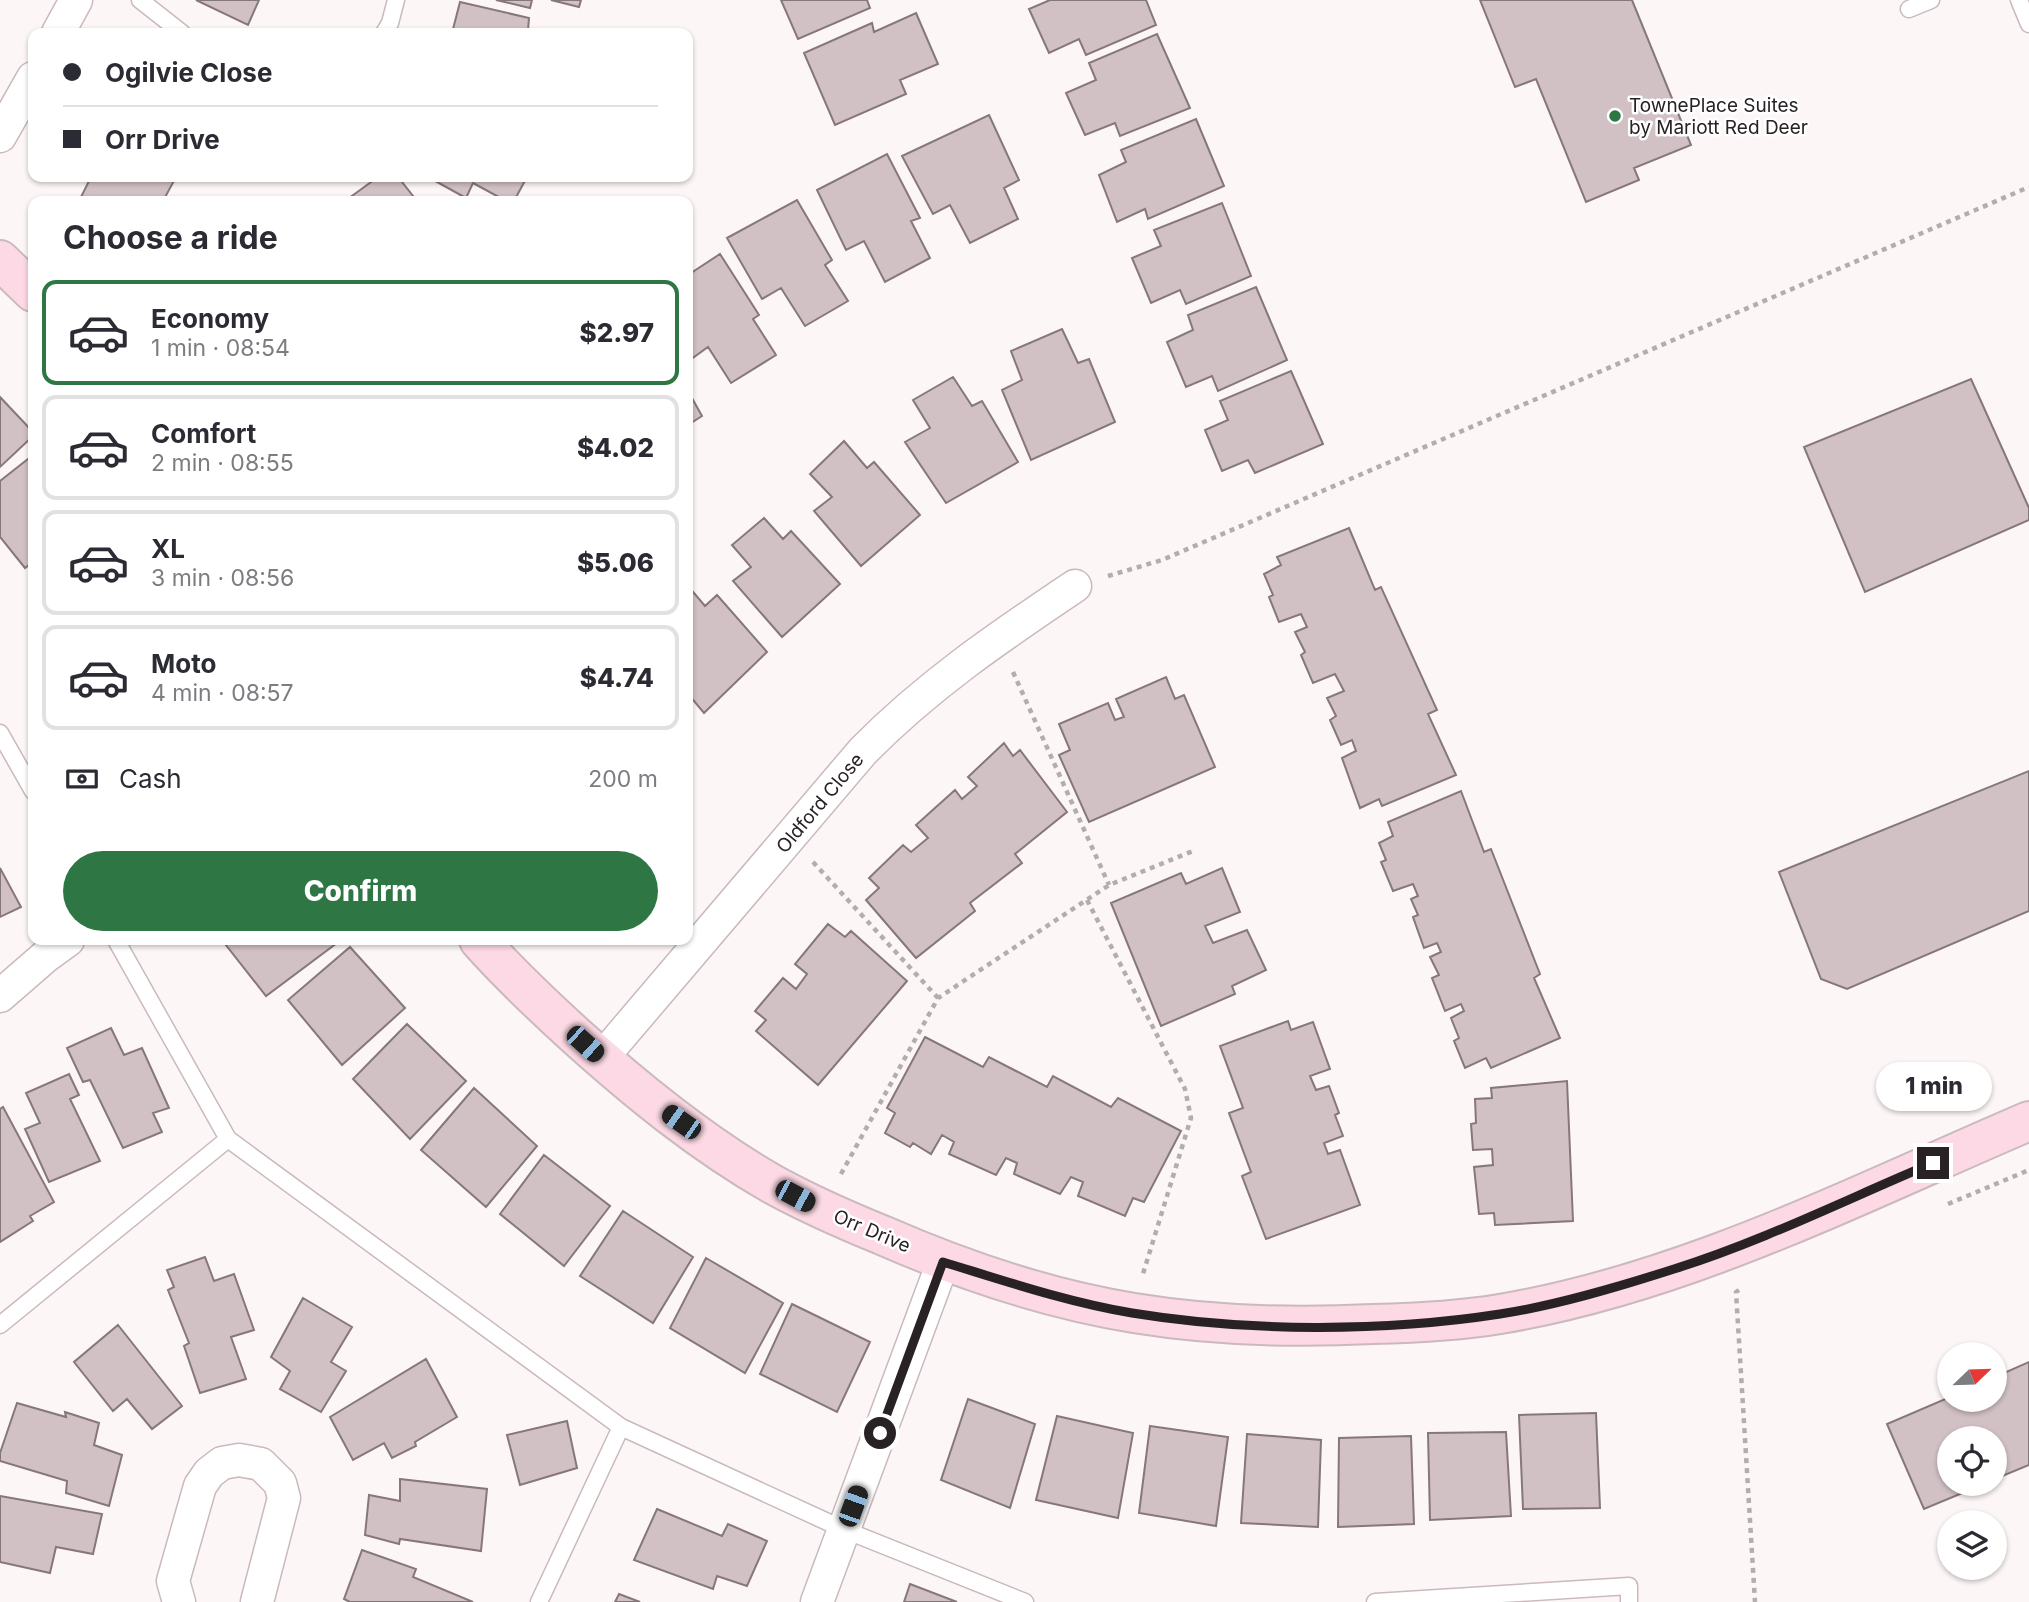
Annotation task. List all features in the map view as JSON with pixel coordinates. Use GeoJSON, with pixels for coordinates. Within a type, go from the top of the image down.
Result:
{"type":"FeatureCollection","features":[{"type":"Feature","properties":{"kind":"street"},"geometry":{"type":"LineString","coordinates":[[61,28],[76,0]]}},
{"type":"Feature","properties":{"kind":"street"},"geometry":{"type":"LineString","coordinates":[[0,136],[28,87]]}},
{"type":"Feature","properties":{"kind":"street"},"geometry":{"type":"LineString","coordinates":[[0,260],[28,287]]}},
{"type":"Feature","properties":{"kind":"street","name":"Oldford Close"},"geometry":{"type":"LineString","coordinates":[[601,1059],[863,751],[893,721],[992,641],[1075,586]]}},
{"type":"Feature","properties":{"kind":"street"},"geometry":{"type":"LineString","coordinates":[[0,996],[61,945]]}},
{"type":"Feature","properties":{"kind":"street","name":"Orr Drive"},"geometry":{"type":"LineString","coordinates":[[484,945],[537,1000],[601,1059],[658,1106],[771,1183],[819,1208],[943,1262],[1027,1288],[1131,1313],[1223,1323],[1328,1326],[1422,1322],[1503,1313],[1634,1280],[1733,1248],[2029,1121]]}},
{"type":"Feature","properties":{"kind":"street"},"geometry":{"type":"LineString","coordinates":[[817,1602],[943,1262]]}},
{"type":"Feature","properties":{"kind":"street"},"geometry":{"type":"LineString","coordinates":[[179,1602],[173,1581],[200,1486],[209,1473],[222,1462],[239,1460],[261,1464],[272,1473],[280,1483],[284,1498],[257,1602]]}},
{"type":"Feature","properties":{"kind":"lane"},"geometry":{"type":"LineString","coordinates":[[141,0],[176,28]]}},
{"type":"Feature","properties":{"kind":"lane"},"geometry":{"type":"LineString","coordinates":[[387,28],[396,0]]}},
{"type":"Feature","properties":{"kind":"lane"},"geometry":{"type":"LineString","coordinates":[[1909,9],[1931,0]]}},
{"type":"Feature","properties":{"kind":"lane"},"geometry":{"type":"LineString","coordinates":[[2019,0],[2029,24]]}},
{"type":"Feature","properties":{"kind":"lane"},"geometry":{"type":"LineString","coordinates":[[0,733],[28,782]]}},
{"type":"Feature","properties":{"kind":"lane"},"geometry":{"type":"LineString","coordinates":[[119,945],[228,1139],[621,1427],[845,1530],[1025,1602]]}},
{"type":"Feature","properties":{"kind":"lane"},"geometry":{"type":"LineString","coordinates":[[0,1325],[228,1139]]}},
{"type":"Feature","properties":{"kind":"lane"},"geometry":{"type":"LineString","coordinates":[[539,1602],[621,1427]]}},
{"type":"Feature","properties":{"kind":"lane"},"geometry":{"type":"LineString","coordinates":[[1375,1602],[1629,1586],[1629,1602]]}},
{"type":"Feature","properties":{"kind":"path"},"geometry":{"type":"LineString","coordinates":[[1075,586],[1162,560],[2029,187]]}},
{"type":"Feature","properties":{"kind":"path"},"geometry":{"type":"LineString","coordinates":[[992,641],[1017,680],[1109,885]]}},
{"type":"Feature","properties":{"kind":"path"},"geometry":{"type":"LineString","coordinates":[[789,840],[813,861],[938,998]]}},
{"type":"Feature","properties":{"kind":"path"},"geometry":{"type":"LineString","coordinates":[[819,1208],[841,1174],[938,998],[1109,885],[1193,851]]}},
{"type":"Feature","properties":{"kind":"path"},"geometry":{"type":"LineString","coordinates":[[1087,900],[1185,1089],[1191,1118],[1131,1313]]}},
{"type":"Feature","properties":{"kind":"path"},"geometry":{"type":"LineString","coordinates":[[1736,1292],[1755,1602]]}},
{"type":"Feature","properties":{"kind":"building"},"geometry":{"type":"Polygon","coordinates":[[[196,0],[259,0],[248,25],[196,0]]]}},
{"type":"Feature","properties":{"kind":"building"},"geometry":{"type":"Polygon","coordinates":[[[496,0],[532,0],[530,8],[496,0]]]}},
{"type":"Feature","properties":{"kind":"building"},"geometry":{"type":"Polygon","coordinates":[[[551,0],[581,0],[579,7],[551,0]]]}},
{"type":"Feature","properties":{"kind":"building"},"geometry":{"type":"Polygon","coordinates":[[[781,0],[867,0],[870,8],[798,39],[781,0]]]}},
{"type":"Feature","properties":{"kind":"building"},"geometry":{"type":"Polygon","coordinates":[[[1050,0],[1146,0],[1156,25],[1086,55],[1079,39],[1049,53],[1029,9],[1050,0]]]}},
{"type":"Feature","properties":{"kind":"building","name":"TownePlace Suites by Mariott Red Deer"},"geometry":{"type":"Polygon","coordinates":[[[1480,0],[1632,0],[1691,145],[1634,168],[1639,180],[1586,202],[1536,79],[1515,87],[1480,0]]]}},
{"type":"Feature","properties":{"kind":"building"},"geometry":{"type":"Polygon","coordinates":[[[460,2],[529,18],[528,28],[453,28],[460,2]]]}},
{"type":"Feature","properties":{"kind":"building"},"geometry":{"type":"Polygon","coordinates":[[[916,13],[938,64],[900,80],[906,94],[835,125],[804,53],[872,23],[874,32],[916,13]]]}},
{"type":"Feature","properties":{"kind":"building"},"geometry":{"type":"Polygon","coordinates":[[[1157,34],[1190,108],[1120,136],[1115,123],[1085,135],[1066,93],[1096,80],[1089,63],[1157,34]]]}},
{"type":"Feature","properties":{"kind":"building"},"geometry":{"type":"Polygon","coordinates":[[[989,115],[1019,180],[1004,188],[1018,219],[970,243],[950,205],[933,214],[902,156],[989,115]]]}},
{"type":"Feature","properties":{"kind":"building"},"geometry":{"type":"Polygon","coordinates":[[[1196,119],[1224,186],[1148,219],[1145,209],[1117,222],[1099,175],[1126,162],[1121,150],[1196,119]]]}},
{"type":"Feature","properties":{"kind":"building"},"geometry":{"type":"Polygon","coordinates":[[[887,154],[920,218],[911,221],[930,258],[885,282],[864,241],[846,250],[817,190],[887,154]]]}},
{"type":"Feature","properties":{"kind":"building"},"geometry":{"type":"Polygon","coordinates":[[[88,182],[173,182],[166,196],[82,196],[88,182]]]}},
{"type":"Feature","properties":{"kind":"building"},"geometry":{"type":"Polygon","coordinates":[[[371,182],[402,182],[413,196],[352,196],[371,182]]]}},
{"type":"Feature","properties":{"kind":"building"},"geometry":{"type":"Polygon","coordinates":[[[437,182],[524,182],[517,196],[497,196],[473,183],[467,196],[437,182]]]}},
{"type":"Feature","properties":{"kind":"building"},"geometry":{"type":"Polygon","coordinates":[[[797,200],[832,260],[825,265],[848,301],[805,326],[781,288],[762,299],[727,238],[797,200]]]}},
{"type":"Feature","properties":{"kind":"building"},"geometry":{"type":"Polygon","coordinates":[[[1222,203],[1251,276],[1186,304],[1180,290],[1151,303],[1132,258],[1161,246],[1154,230],[1222,203]]]}},
{"type":"Feature","properties":{"kind":"building"},"geometry":{"type":"Polygon","coordinates":[[[720,254],[759,315],[753,319],[776,355],[731,383],[708,347],[693,358],[693,272],[720,254]]]}},
{"type":"Feature","properties":{"kind":"building"},"geometry":{"type":"Polygon","coordinates":[[[1256,287],[1287,360],[1218,391],[1212,376],[1186,387],[1167,342],[1193,330],[1188,315],[1256,287]]]}},
{"type":"Feature","properties":{"kind":"building"},"geometry":{"type":"Polygon","coordinates":[[[1062,329],[1078,363],[1089,359],[1115,422],[1031,460],[1002,390],[1022,380],[1011,351],[1062,329]]]}},
{"type":"Feature","properties":{"kind":"building"},"geometry":{"type":"Polygon","coordinates":[[[1291,371],[1323,444],[1255,473],[1248,460],[1222,471],[1205,430],[1228,420],[1220,401],[1291,371]]]}},
{"type":"Feature","properties":{"kind":"building"},"geometry":{"type":"Polygon","coordinates":[[[953,377],[972,406],[982,401],[1018,462],[946,503],[905,442],[930,428],[913,400],[953,377]]]}},
{"type":"Feature","properties":{"kind":"building"},"geometry":{"type":"Polygon","coordinates":[[[1971,379],[2029,508],[2029,520],[1865,592],[1804,447],[1971,379]]]}},
{"type":"Feature","properties":{"kind":"building"},"geometry":{"type":"Polygon","coordinates":[[[0,397],[28,427],[28,441],[0,467],[0,397]]]}},
{"type":"Feature","properties":{"kind":"building"},"geometry":{"type":"Polygon","coordinates":[[[693,400],[702,416],[693,422],[693,400]]]}},
{"type":"Feature","properties":{"kind":"building"},"geometry":{"type":"Polygon","coordinates":[[[844,441],[867,468],[874,462],[920,515],[861,566],[814,511],[832,497],[810,474],[844,441]]]}},
{"type":"Feature","properties":{"kind":"building"},"geometry":{"type":"Polygon","coordinates":[[[28,459],[28,566],[25,568],[0,537],[0,481],[28,459]]]}},
{"type":"Feature","properties":{"kind":"building"},"geometry":{"type":"Polygon","coordinates":[[[764,518],[783,539],[791,531],[840,584],[782,637],[733,581],[751,567],[732,545],[764,518]]]}},
{"type":"Feature","properties":{"kind":"building"},"geometry":{"type":"Polygon","coordinates":[[[1349,528],[1375,590],[1381,587],[1437,710],[1428,714],[1456,775],[1382,806],[1379,799],[1360,808],[1342,758],[1356,751],[1352,740],[1341,745],[1330,720],[1336,716],[1327,698],[1344,691],[1335,674],[1313,683],[1301,655],[1305,652],[1295,632],[1307,627],[1301,614],[1279,622],[1269,597],[1273,595],[1264,574],[1281,565],[1277,557],[1349,528]]]}},
{"type":"Feature","properties":{"kind":"building"},"geometry":{"type":"Polygon","coordinates":[[[693,592],[705,606],[717,595],[767,652],[704,713],[693,700],[693,592]]]}},
{"type":"Feature","properties":{"kind":"building"},"geometry":{"type":"Polygon","coordinates":[[[1166,677],[1175,699],[1184,695],[1215,767],[1089,822],[1059,755],[1070,750],[1059,724],[1108,703],[1115,720],[1124,717],[1116,699],[1166,677]]]}},
{"type":"Feature","properties":{"kind":"building"},"geometry":{"type":"Polygon","coordinates":[[[1004,743],[1013,756],[1020,750],[1067,812],[1015,854],[1022,863],[970,903],[975,911],[916,958],[866,900],[879,888],[869,878],[903,845],[911,852],[928,838],[916,825],[955,790],[962,799],[977,786],[968,777],[1004,743]]]}},
{"type":"Feature","properties":{"kind":"building"},"geometry":{"type":"Polygon","coordinates":[[[2029,771],[2029,911],[1847,989],[1821,979],[1779,872],[2029,771]]]}},
{"type":"Feature","properties":{"kind":"building"},"geometry":{"type":"Polygon","coordinates":[[[1461,791],[1484,852],[1491,849],[1540,974],[1534,978],[1560,1038],[1491,1068],[1486,1058],[1465,1068],[1454,1041],[1459,1038],[1451,1018],[1464,1011],[1461,1004],[1445,1011],[1432,978],[1439,975],[1430,957],[1441,952],[1437,943],[1424,948],[1413,917],[1418,915],[1411,899],[1418,896],[1413,884],[1393,891],[1381,862],[1386,860],[1379,843],[1393,836],[1388,822],[1461,791]]]}},
{"type":"Feature","properties":{"kind":"building"},"geometry":{"type":"Polygon","coordinates":[[[0,868],[21,907],[0,917],[0,868]]]}},
{"type":"Feature","properties":{"kind":"building"},"geometry":{"type":"Polygon","coordinates":[[[1222,868],[1240,912],[1205,926],[1213,943],[1247,930],[1266,970],[1232,986],[1235,994],[1161,1026],[1111,903],[1181,873],[1186,884],[1222,868]]]}},
{"type":"Feature","properties":{"kind":"building"},"geometry":{"type":"Polygon","coordinates":[[[828,924],[845,937],[851,931],[907,981],[818,1085],[756,1031],[766,1020],[755,1011],[783,978],[796,989],[807,974],[795,964],[828,924]]]}},
{"type":"Feature","properties":{"kind":"building"},"geometry":{"type":"Polygon","coordinates":[[[226,945],[334,945],[266,996],[226,945]]]}},
{"type":"Feature","properties":{"kind":"building"},"geometry":{"type":"Polygon","coordinates":[[[350,947],[405,1008],[342,1065],[288,1000],[350,947]]]}},
{"type":"Feature","properties":{"kind":"building"},"geometry":{"type":"Polygon","coordinates":[[[1288,1021],[1291,1030],[1313,1022],[1330,1069],[1310,1076],[1316,1090],[1329,1086],[1339,1113],[1335,1115],[1343,1136],[1324,1143],[1328,1154],[1340,1150],[1360,1205],[1266,1239],[1242,1176],[1251,1172],[1229,1113],[1243,1108],[1220,1046],[1288,1021]]]}},
{"type":"Feature","properties":{"kind":"building"},"geometry":{"type":"Polygon","coordinates":[[[407,1024],[466,1081],[410,1139],[353,1079],[407,1024]]]}},
{"type":"Feature","properties":{"kind":"building"},"geometry":{"type":"Polygon","coordinates":[[[111,1028],[124,1055],[142,1048],[169,1108],[153,1113],[162,1132],[123,1148],[90,1080],[83,1082],[67,1048],[111,1028]]]}},
{"type":"Feature","properties":{"kind":"building"},"geometry":{"type":"Polygon","coordinates":[[[925,1037],[983,1067],[989,1057],[1047,1087],[1053,1076],[1111,1107],[1118,1098],[1181,1131],[1144,1202],[1133,1198],[1125,1216],[1078,1196],[1083,1182],[1071,1177],[1060,1194],[1014,1174],[1017,1163],[1006,1158],[996,1175],[949,1154],[954,1142],[942,1135],[931,1154],[913,1143],[910,1147],[885,1133],[895,1113],[887,1108],[925,1037]]]}},
{"type":"Feature","properties":{"kind":"building"},"geometry":{"type":"Polygon","coordinates":[[[69,1074],[79,1095],[70,1099],[100,1161],[49,1182],[25,1129],[40,1123],[26,1093],[69,1074]]]}},
{"type":"Feature","properties":{"kind":"building"},"geometry":{"type":"Polygon","coordinates":[[[1567,1081],[1573,1221],[1495,1225],[1494,1213],[1479,1214],[1474,1167],[1493,1165],[1492,1149],[1473,1150],[1471,1124],[1476,1123],[1475,1099],[1492,1098],[1491,1088],[1567,1081]]]}},
{"type":"Feature","properties":{"kind":"building"},"geometry":{"type":"Polygon","coordinates":[[[474,1088],[537,1146],[486,1207],[421,1150],[474,1088]]]}},
{"type":"Feature","properties":{"kind":"building"},"geometry":{"type":"Polygon","coordinates":[[[3,1107],[54,1202],[30,1216],[33,1221],[0,1242],[0,1109],[3,1107]]]}},
{"type":"Feature","properties":{"kind":"building"},"geometry":{"type":"Polygon","coordinates":[[[544,1155],[610,1206],[564,1266],[500,1214],[544,1155]]]}},
{"type":"Feature","properties":{"kind":"building"},"geometry":{"type":"Polygon","coordinates":[[[623,1211],[693,1257],[653,1323],[580,1276],[623,1211]]]}},
{"type":"Feature","properties":{"kind":"building"},"geometry":{"type":"Polygon","coordinates":[[[205,1257],[214,1281],[234,1274],[254,1330],[231,1337],[246,1379],[200,1393],[184,1346],[189,1343],[168,1290],[174,1287],[167,1270],[205,1257]]]}},
{"type":"Feature","properties":{"kind":"building"},"geometry":{"type":"Polygon","coordinates":[[[706,1258],[783,1303],[745,1373],[670,1328],[706,1258]]]}},
{"type":"Feature","properties":{"kind":"building"},"geometry":{"type":"Polygon","coordinates":[[[303,1298],[352,1327],[331,1362],[346,1371],[321,1412],[280,1389],[290,1371],[271,1357],[303,1298]]]}},
{"type":"Feature","properties":{"kind":"building"},"geometry":{"type":"Polygon","coordinates":[[[792,1304],[870,1342],[837,1412],[760,1374],[792,1304]]]}},
{"type":"Feature","properties":{"kind":"building"},"geometry":{"type":"Polygon","coordinates":[[[118,1325],[182,1406],[152,1429],[127,1399],[113,1411],[74,1362],[118,1325]]]}},
{"type":"Feature","properties":{"kind":"building"},"geometry":{"type":"Polygon","coordinates":[[[426,1359],[457,1417],[415,1442],[416,1446],[392,1458],[384,1443],[353,1460],[330,1417],[426,1359]]]}},
{"type":"Feature","properties":{"kind":"building"},"geometry":{"type":"Polygon","coordinates":[[[2029,1362],[2029,1465],[2007,1474],[2007,1426],[1937,1426],[1937,1496],[1955,1496],[1924,1509],[1887,1424],[1937,1403],[1937,1412],[2007,1412],[2007,1372],[2029,1362]]]}},
{"type":"Feature","properties":{"kind":"building"},"geometry":{"type":"Polygon","coordinates":[[[968,1399],[1035,1424],[1010,1508],[941,1480],[968,1399]]]}},
{"type":"Feature","properties":{"kind":"building"},"geometry":{"type":"Polygon","coordinates":[[[17,1403],[66,1417],[65,1412],[99,1423],[94,1445],[122,1455],[109,1506],[66,1493],[67,1481],[0,1461],[0,1453],[17,1403]]]}},
{"type":"Feature","properties":{"kind":"building"},"geometry":{"type":"Polygon","coordinates":[[[1596,1413],[1600,1508],[1523,1509],[1519,1415],[1596,1413]]]}},
{"type":"Feature","properties":{"kind":"building"},"geometry":{"type":"Polygon","coordinates":[[[1057,1416],[1133,1433],[1118,1518],[1036,1500],[1057,1416]]]}},
{"type":"Feature","properties":{"kind":"building"},"geometry":{"type":"Polygon","coordinates":[[[567,1421],[577,1468],[520,1485],[507,1435],[567,1421]]]}},
{"type":"Feature","properties":{"kind":"building"},"geometry":{"type":"Polygon","coordinates":[[[1150,1426],[1228,1437],[1216,1526],[1139,1513],[1150,1426]]]}},
{"type":"Feature","properties":{"kind":"building"},"geometry":{"type":"Polygon","coordinates":[[[1506,1432],[1511,1516],[1430,1520],[1428,1433],[1506,1432]]]}},
{"type":"Feature","properties":{"kind":"building"},"geometry":{"type":"Polygon","coordinates":[[[1247,1434],[1321,1440],[1318,1527],[1241,1523],[1247,1434]]]}},
{"type":"Feature","properties":{"kind":"building"},"geometry":{"type":"Polygon","coordinates":[[[1411,1436],[1414,1524],[1338,1527],[1339,1438],[1411,1436]]]}},
{"type":"Feature","properties":{"kind":"building"},"geometry":{"type":"Polygon","coordinates":[[[400,1479],[487,1489],[481,1551],[400,1539],[399,1544],[365,1535],[369,1495],[400,1501],[400,1479]]]}},
{"type":"Feature","properties":{"kind":"building"},"geometry":{"type":"Polygon","coordinates":[[[0,1496],[102,1514],[93,1554],[56,1547],[50,1573],[0,1562],[0,1496]]]}},
{"type":"Feature","properties":{"kind":"building"},"geometry":{"type":"Polygon","coordinates":[[[657,1509],[722,1536],[728,1524],[767,1541],[747,1586],[717,1576],[713,1589],[634,1560],[657,1509]]]}},
{"type":"Feature","properties":{"kind":"building"},"geometry":{"type":"Polygon","coordinates":[[[362,1550],[416,1569],[413,1577],[473,1602],[350,1602],[344,1599],[362,1550]]]}},
{"type":"Feature","properties":{"kind":"building"},"geometry":{"type":"Polygon","coordinates":[[[910,1584],[957,1602],[904,1602],[910,1584]]]}},
{"type":"Feature","properties":{"kind":"building"},"geometry":{"type":"Polygon","coordinates":[[[619,1594],[640,1602],[615,1602],[619,1594]]]}},
{"type":"Feature","properties":{"kind":"place","name":"TownePlace Suites by Mariott Red Deer"},"geometry":{"type":"Point","coordinates":[1615,116]}},
{"type":"Feature","properties":{"kind":"route"},"geometry":{"type":"LineString","coordinates":[[880,1433],[943,1262],[1078,1301],[1131,1313],[1178,1319],[1328,1326],[1464,1319],[1554,1302],[1674,1269],[1733,1248],[1933,1163]]}}]}
